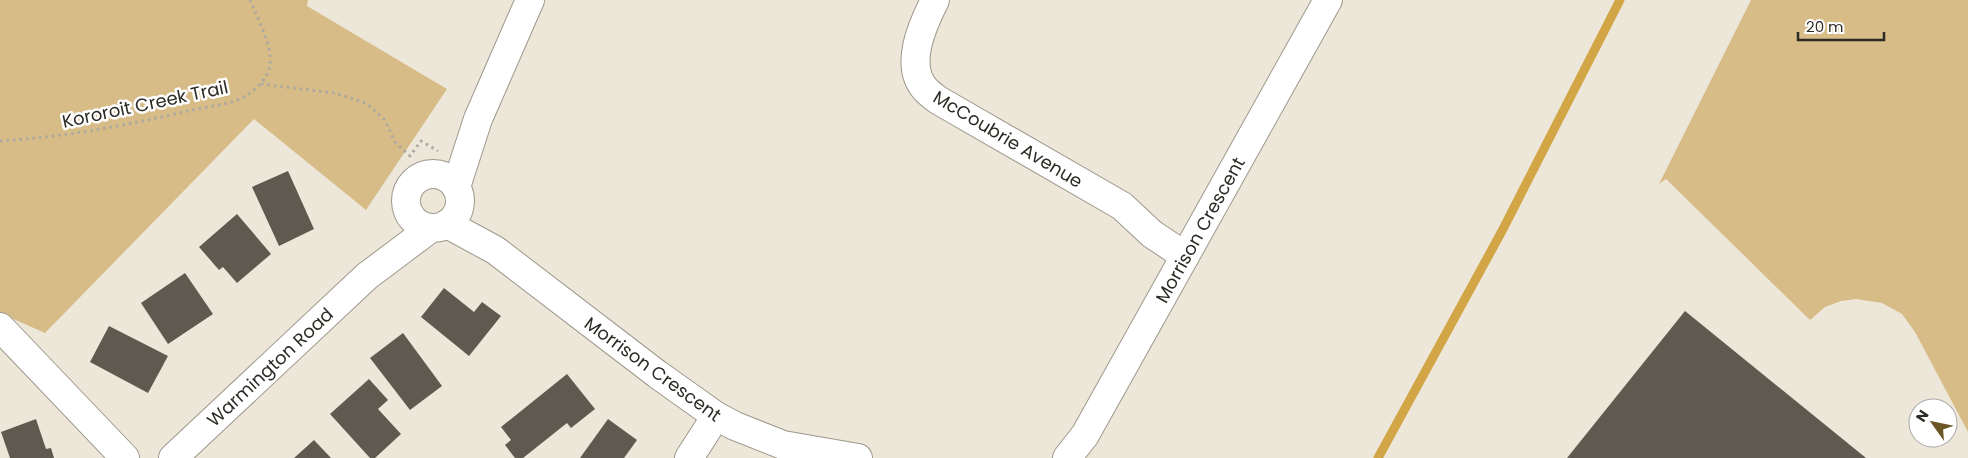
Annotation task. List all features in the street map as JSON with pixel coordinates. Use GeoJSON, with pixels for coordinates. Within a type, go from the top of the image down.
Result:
{"type":"FeatureCollection","features":[{"type":"Feature","properties":{"kind":"street","name":"Warmington Road"},"geometry":{"type":"LineString","coordinates":[[173,458],[367,276],[446,196],[530,0]]}},
{"type":"Feature","properties":{"kind":"street","name":"McCoubrie Avenue"},"geometry":{"type":"LineString","coordinates":[[934,0],[921,28],[915,53],[917,74],[924,89],[938,100],[1122,206],[1161,219],[1191,246]]}},
{"type":"Feature","properties":{"kind":"street","name":"Morrison Crescent"},"geometry":{"type":"LineString","coordinates":[[1067,458],[1085,435],[1328,0]]}},
{"type":"Feature","properties":{"kind":"street"},"geometry":{"type":"LineString","coordinates":[[408,212],[406,196],[414,182],[428,174],[446,196]]}},
{"type":"Feature","properties":{"kind":"street","name":"Morrison Crescent"},"geometry":{"type":"LineString","coordinates":[[408,212],[417,224],[446,196],[495,250],[657,374],[725,421],[783,444],[858,458]]}},
{"type":"Feature","properties":{"kind":"street","name":"Warmington Road"},"geometry":{"type":"LineString","coordinates":[[367,276],[408,212]]}},
{"type":"Feature","properties":{"kind":"street"},"geometry":{"type":"LineString","coordinates":[[0,327],[124,458]]}},
{"type":"Feature","properties":{"kind":"street"},"geometry":{"type":"LineString","coordinates":[[690,458],[725,421]]}},
{"type":"Feature","properties":{"kind":"street"},"geometry":{"type":"LineString","coordinates":[[709,458],[725,421]]}},
{"type":"Feature","properties":{"kind":"path"},"geometry":{"type":"LineString","coordinates":[[250,0],[269,52],[270,66],[261,84],[335,93],[366,103],[385,120],[395,142],[410,156],[421,141],[446,196]]}},
{"type":"Feature","properties":{"kind":"path","name":"Kororoit Creek Trail"},"geometry":{"type":"LineString","coordinates":[[0,141],[42,139],[161,118],[232,101],[246,95],[261,84]]}},
{"type":"Feature","properties":{"kind":"shaded area"},"geometry":{"type":"Polygon","coordinates":[[[0,0],[308,0],[307,6],[447,89],[366,210],[254,119],[45,333],[0,313],[0,0]]]}},
{"type":"Feature","properties":{"kind":"shaded area"},"geometry":{"type":"Polygon","coordinates":[[[1751,0],[1968,0],[1968,432],[1958,413],[1958,398],[1950,398],[1915,332],[1902,314],[1882,303],[1856,299],[1841,301],[1825,307],[1810,320],[1666,179],[1659,184],[1751,0]]]}},
{"type":"Feature","properties":{"kind":"building"},"geometry":{"type":"Polygon","coordinates":[[[288,171],[314,229],[279,246],[252,187],[288,171]]]}},
{"type":"Feature","properties":{"kind":"building"},"geometry":{"type":"Polygon","coordinates":[[[237,214],[271,254],[237,283],[223,267],[219,270],[199,247],[237,214]]]}},
{"type":"Feature","properties":{"kind":"building"},"geometry":{"type":"Polygon","coordinates":[[[185,273],[213,314],[168,344],[141,303],[185,273]]]}},
{"type":"Feature","properties":{"kind":"building"},"geometry":{"type":"Polygon","coordinates":[[[444,288],[474,312],[482,302],[501,316],[469,356],[421,317],[444,288]]]}},
{"type":"Feature","properties":{"kind":"building"},"geometry":{"type":"Polygon","coordinates":[[[1685,311],[1866,458],[1567,458],[1685,311]]]}},
{"type":"Feature","properties":{"kind":"building"},"geometry":{"type":"Polygon","coordinates":[[[109,326],[168,356],[148,393],[90,362],[109,326]]]}},
{"type":"Feature","properties":{"kind":"building"},"geometry":{"type":"Polygon","coordinates":[[[403,333],[442,386],[410,410],[370,358],[403,333]]]}},
{"type":"Feature","properties":{"kind":"building"},"geometry":{"type":"Polygon","coordinates":[[[567,374],[595,409],[571,428],[567,423],[523,458],[515,458],[505,445],[511,440],[501,427],[567,374]]]}},
{"type":"Feature","properties":{"kind":"building"},"geometry":{"type":"Polygon","coordinates":[[[369,379],[388,400],[378,409],[401,434],[375,458],[370,458],[330,414],[369,379]]]}},
{"type":"Feature","properties":{"kind":"building"},"geometry":{"type":"Polygon","coordinates":[[[36,419],[46,449],[51,448],[54,458],[10,458],[1,432],[36,419]]]}},
{"type":"Feature","properties":{"kind":"building"},"geometry":{"type":"Polygon","coordinates":[[[608,419],[637,440],[624,458],[580,458],[608,419]]]}},
{"type":"Feature","properties":{"kind":"building"},"geometry":{"type":"Polygon","coordinates":[[[314,440],[331,458],[294,458],[314,440]]]}},
{"type":"Feature","properties":{"kind":"waterway"},"geometry":{"type":"LineString","coordinates":[[1378,458],[1502,231],[1620,0]]}}]}
